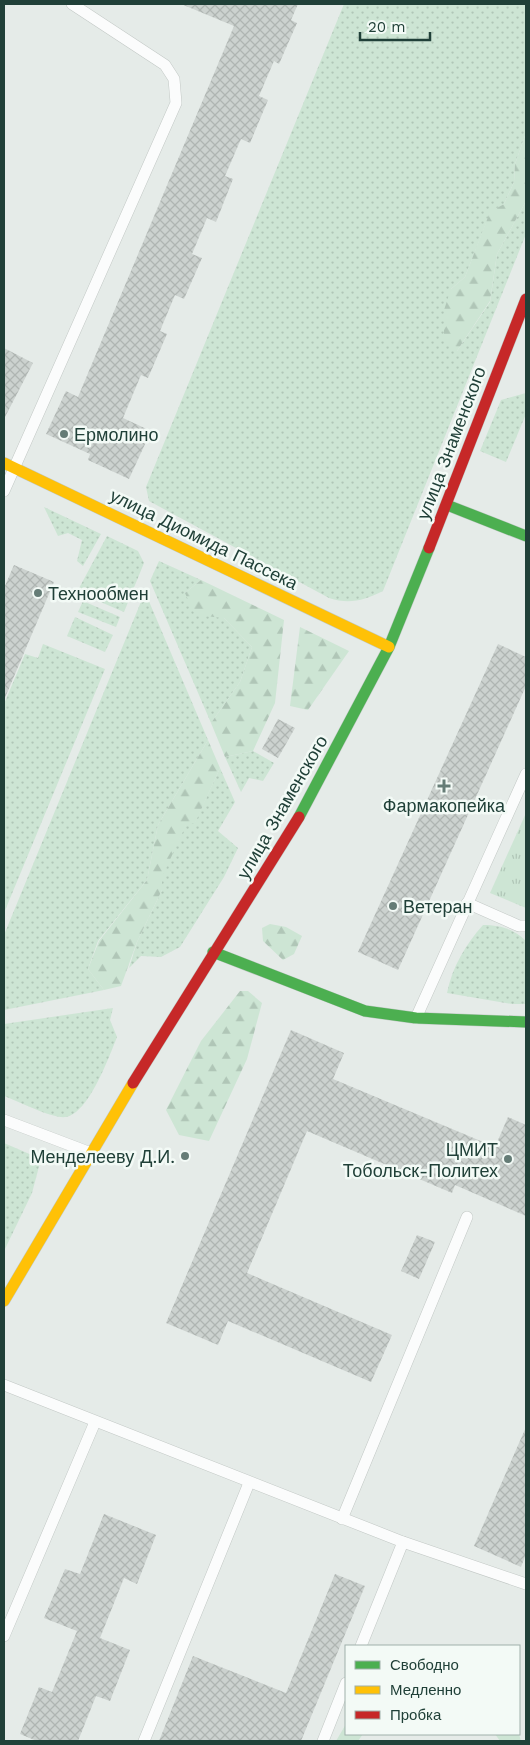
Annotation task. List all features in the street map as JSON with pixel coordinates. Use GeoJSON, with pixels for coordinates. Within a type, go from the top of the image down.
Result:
{"type":"FeatureCollection","features":[{"type":"Feature","properties":{"kind":"main road","name":"улица Знаменского"},"geometry":{"type":"LineString","coordinates":[[4,1301],[176,1011],[291,830],[332,757],[389,647],[447,505],[526,299]]}},
{"type":"Feature","properties":{"kind":"main road","name":"улица Диомида Пассека"},"geometry":{"type":"LineString","coordinates":[[9,465],[389,647]]}},
{"type":"Feature","properties":{"kind":"main road"},"geometry":{"type":"LineString","coordinates":[[447,505],[526,536]]}},
{"type":"Feature","properties":{"kind":"main road"},"geometry":{"type":"LineString","coordinates":[[213,952],[364,1011],[416,1018],[526,1022]]}},
{"type":"Feature","properties":{"kind":"lane"},"geometry":{"type":"LineString","coordinates":[[4,491],[9,465],[176,102],[174,79],[165,65],[72,4]]}},
{"type":"Feature","properties":{"kind":"lane"},"geometry":{"type":"LineString","coordinates":[[416,1018],[526,774]]}},
{"type":"Feature","properties":{"kind":"lane"},"geometry":{"type":"LineString","coordinates":[[467,903],[519,926],[526,926]]}},
{"type":"Feature","properties":{"kind":"lane"},"geometry":{"type":"LineString","coordinates":[[4,1120],[91,1153]]}},
{"type":"Feature","properties":{"kind":"lane"},"geometry":{"type":"LineString","coordinates":[[342,1518],[467,1217]]}},
{"type":"Feature","properties":{"kind":"lane"},"geometry":{"type":"LineString","coordinates":[[4,1386],[403,1542],[526,1584]]}},
{"type":"Feature","properties":{"kind":"lane"},"geometry":{"type":"LineString","coordinates":[[4,1636],[95,1422]]}},
{"type":"Feature","properties":{"kind":"lane"},"geometry":{"type":"LineString","coordinates":[[144,1741],[249,1483]]}},
{"type":"Feature","properties":{"kind":"lane"},"geometry":{"type":"LineString","coordinates":[[361,1645],[403,1542]]}},
{"type":"Feature","properties":{"kind":"lane"},"geometry":{"type":"LineString","coordinates":[[323,1741],[345,1686]]}},
{"type":"Feature","properties":{"kind":"green space"},"geometry":{"type":"Polygon","coordinates":[[[344,4],[526,4],[526,133],[515,164],[514,182],[504,204],[490,213],[465,277],[451,289],[457,351],[490,302],[497,254],[526,201],[526,234],[383,591],[363,599],[350,601],[329,598],[149,501],[146,487],[344,4]]]}},
{"type":"Feature","properties":{"kind":"green space"},"geometry":{"type":"Polygon","coordinates":[[[526,133],[526,201],[497,254],[490,301],[457,351],[444,340],[444,310],[451,289],[465,277],[490,212],[504,204],[514,182],[515,164],[526,133]]]}},
{"type":"Feature","properties":{"kind":"green space"},"geometry":{"type":"Polygon","coordinates":[[[526,393],[526,414],[506,462],[480,451],[501,400],[526,393]]]}},
{"type":"Feature","properties":{"kind":"green space"},"geometry":{"type":"Polygon","coordinates":[[[44,507],[101,534],[83,566],[77,561],[82,540],[68,533],[58,536],[44,507]]]}},
{"type":"Feature","properties":{"kind":"green space"},"geometry":{"type":"Polygon","coordinates":[[[107,536],[138,551],[144,563],[124,612],[77,592],[107,536]]]}},
{"type":"Feature","properties":{"kind":"green space"},"geometry":{"type":"Polygon","coordinates":[[[159,561],[201,580],[185,593],[224,618],[252,647],[240,682],[211,723],[150,581],[159,561]]]}},
{"type":"Feature","properties":{"kind":"green space"},"geometry":{"type":"Polygon","coordinates":[[[201,580],[284,620],[275,703],[253,751],[225,757],[211,723],[240,682],[252,647],[224,618],[195,615],[185,593],[201,580]]]}},
{"type":"Feature","properties":{"kind":"green space"},"geometry":{"type":"Polygon","coordinates":[[[145,592],[208,740],[158,825],[147,880],[98,941],[88,969],[104,990],[4,1010],[4,935],[145,592]]]}},
{"type":"Feature","properties":{"kind":"green space"},"geometry":{"type":"Polygon","coordinates":[[[83,601],[120,617],[116,627],[78,612],[83,601]]]}},
{"type":"Feature","properties":{"kind":"green space"},"geometry":{"type":"Polygon","coordinates":[[[75,617],[113,635],[105,652],[67,636],[75,617]]]}},
{"type":"Feature","properties":{"kind":"green space"},"geometry":{"type":"Polygon","coordinates":[[[300,627],[349,651],[308,710],[290,706],[300,627]]]}},
{"type":"Feature","properties":{"kind":"green space"},"geometry":{"type":"Polygon","coordinates":[[[43,644],[105,669],[4,913],[4,704],[25,654],[38,658],[43,644]]]}},
{"type":"Feature","properties":{"kind":"green space"},"geometry":{"type":"Polygon","coordinates":[[[208,740],[220,768],[195,823],[186,825],[162,877],[162,890],[137,942],[121,986],[104,990],[88,969],[99,941],[147,880],[158,825],[208,740]]]}},
{"type":"Feature","properties":{"kind":"green space"},"geometry":{"type":"Polygon","coordinates":[[[253,751],[274,763],[263,781],[249,778],[241,792],[225,757],[253,751]]]}},
{"type":"Feature","properties":{"kind":"green space"},"geometry":{"type":"Polygon","coordinates":[[[220,768],[235,802],[218,831],[238,848],[224,877],[180,947],[161,957],[141,956],[129,968],[137,942],[162,890],[161,877],[186,824],[195,822],[220,768]]]}},
{"type":"Feature","properties":{"kind":"green space"},"geometry":{"type":"Polygon","coordinates":[[[526,813],[526,908],[490,893],[526,813]]]}},
{"type":"Feature","properties":{"kind":"green space"},"geometry":{"type":"Polygon","coordinates":[[[270,924],[286,927],[302,936],[294,954],[283,960],[263,941],[262,928],[270,924]]]}},
{"type":"Feature","properties":{"kind":"green space"},"geometry":{"type":"Polygon","coordinates":[[[483,925],[506,929],[516,933],[526,941],[526,1004],[512,1004],[447,993],[452,974],[461,956],[483,925]]]}},
{"type":"Feature","properties":{"kind":"green space"},"geometry":{"type":"Polygon","coordinates":[[[240,991],[248,991],[262,1003],[247,1059],[209,1141],[179,1135],[166,1110],[201,1041],[240,991]]]}},
{"type":"Feature","properties":{"kind":"green space"},"geometry":{"type":"Polygon","coordinates":[[[113,1008],[110,1020],[117,1037],[97,1083],[83,1106],[66,1117],[60,1117],[4,1096],[4,1024],[113,1008]]]}},
{"type":"Feature","properties":{"kind":"green space"},"geometry":{"type":"Polygon","coordinates":[[[4,1143],[41,1159],[32,1193],[4,1251],[4,1143]]]}},
{"type":"Feature","properties":{"kind":"green space"},"geometry":{"type":"Polygon","coordinates":[[[345,1726],[345,1735],[362,1735],[358,1741],[336,1741],[345,1726]]]}},
{"type":"Feature","properties":{"kind":"green space"},"geometry":{"type":"Polygon","coordinates":[[[496,1735],[519,1735],[521,1741],[500,1741],[496,1735]]]}},
{"type":"Feature","properties":{"kind":"building"},"geometry":{"type":"Polygon","coordinates":[[[181,4],[298,4],[291,20],[297,23],[279,64],[274,61],[259,96],[268,100],[250,143],[241,139],[225,176],[233,179],[216,222],[207,218],[192,254],[202,258],[184,299],[175,295],[160,331],[167,334],[148,378],[141,375],[123,418],[151,431],[129,479],[88,460],[90,454],[46,434],[66,391],[78,397],[234,26],[181,4]]]}},
{"type":"Feature","properties":{"kind":"building"},"geometry":{"type":"Polygon","coordinates":[[[4,348],[33,363],[4,419],[4,348]]]}},
{"type":"Feature","properties":{"kind":"building"},"geometry":{"type":"Polygon","coordinates":[[[14,565],[54,582],[4,700],[4,588],[14,565]]]}},
{"type":"Feature","properties":{"kind":"building"},"geometry":{"type":"Polygon","coordinates":[[[498,644],[526,657],[526,686],[398,970],[358,952],[498,644]]]}},
{"type":"Feature","properties":{"kind":"building"},"geometry":{"type":"Polygon","coordinates":[[[278,719],[295,728],[278,758],[262,749],[278,719]]]}},
{"type":"Feature","properties":{"kind":"building"},"geometry":{"type":"Polygon","coordinates":[[[291,1030],[344,1053],[333,1079],[495,1147],[508,1117],[526,1125],[526,1216],[455,1185],[452,1193],[307,1131],[247,1273],[392,1335],[371,1382],[228,1321],[218,1345],[166,1323],[291,1030]]]}},
{"type":"Feature","properties":{"kind":"building"},"geometry":{"type":"Polygon","coordinates":[[[417,1235],[435,1242],[419,1279],[401,1271],[417,1235]]]}},
{"type":"Feature","properties":{"kind":"building"},"geometry":{"type":"Polygon","coordinates":[[[526,1427],[526,1554],[521,1567],[474,1546],[526,1427]]]}},
{"type":"Feature","properties":{"kind":"building"},"geometry":{"type":"Polygon","coordinates":[[[104,1514],[156,1535],[137,1584],[124,1578],[100,1638],[130,1650],[110,1701],[96,1696],[78,1741],[37,1741],[20,1734],[39,1687],[52,1692],[77,1631],[44,1618],[65,1569],[80,1574],[104,1514]]]}},
{"type":"Feature","properties":{"kind":"building"},"geometry":{"type":"Polygon","coordinates":[[[335,1574],[365,1586],[301,1741],[159,1741],[193,1656],[286,1693],[335,1574]]]}},
{"type":"Feature","properties":{"kind":"traffic: fast"},"geometry":{"type":"LineString","coordinates":[[447,505],[526,536]]}},
{"type":"Feature","properties":{"kind":"traffic: fast"},"geometry":{"type":"LineString","coordinates":[[299,817],[389,647],[429,548]]}},
{"type":"Feature","properties":{"kind":"traffic: fast"},"geometry":{"type":"LineString","coordinates":[[213,952],[365,1011],[416,1018],[526,1022]]}},
{"type":"Feature","properties":{"kind":"traffic: slow"},"geometry":{"type":"LineString","coordinates":[[4,463],[389,647]]}},
{"type":"Feature","properties":{"kind":"traffic: slow"},"geometry":{"type":"LineString","coordinates":[[4,1301],[133,1083]]}},
{"type":"Feature","properties":{"kind":"traffic: jam"},"geometry":{"type":"LineString","coordinates":[[429,548],[526,299]]}},
{"type":"Feature","properties":{"kind":"traffic: jam"},"geometry":{"type":"LineString","coordinates":[[133,1083],[299,817]]}},
{"type":"Feature","properties":{"kind":"place","name":"Ермолино"},"geometry":{"type":"Point","coordinates":[64,434]}},
{"type":"Feature","properties":{"kind":"place","name":"Технообмен"},"geometry":{"type":"Point","coordinates":[38,593]}},
{"type":"Feature","properties":{"kind":"place","name":"Фармакопейка"},"geometry":{"type":"Point","coordinates":[444,786]}},
{"type":"Feature","properties":{"kind":"place","name":"Ветеран"},"geometry":{"type":"Point","coordinates":[393,906]}},
{"type":"Feature","properties":{"kind":"place","name":"Менделееву Д.И."},"geometry":{"type":"Point","coordinates":[185,1156]}},
{"type":"Feature","properties":{"kind":"place","name":"ЦМИТ Тобольск-Политех"},"geometry":{"type":"Point","coordinates":[508,1159]}}]}
